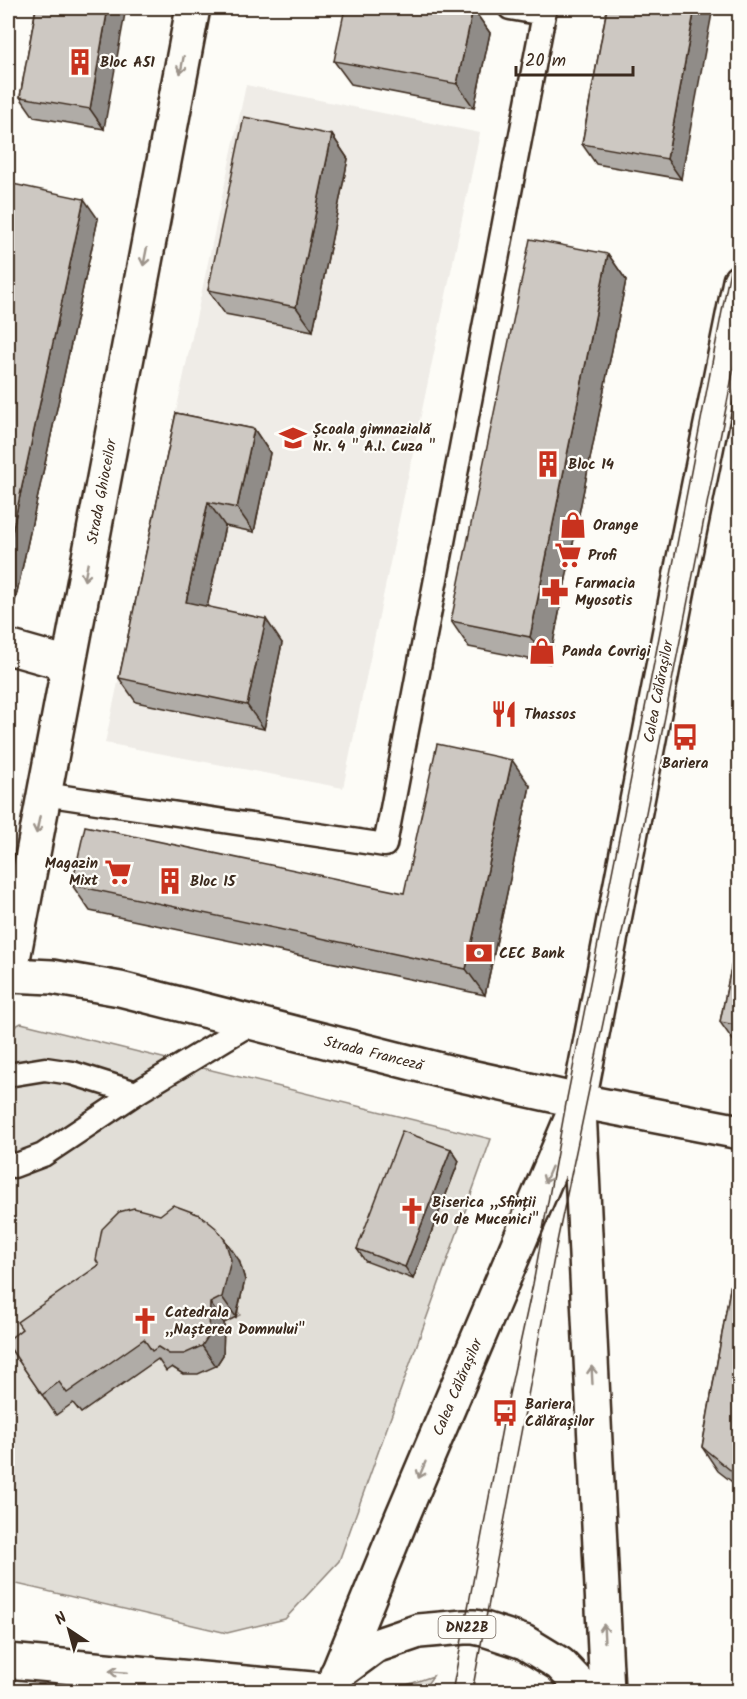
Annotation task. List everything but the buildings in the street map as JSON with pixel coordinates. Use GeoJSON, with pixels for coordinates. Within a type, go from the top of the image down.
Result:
{"type":"FeatureCollection","features":[{"type":"Feature","properties":{"kind":"main road","name":"Strada Ghioceilor"},"geometry":{"type":"LineString","coordinates":[[9,976],[193,8]]}},
{"type":"Feature","properties":{"kind":"main road","name":"Calea Călărașilor"},"geometry":{"type":"LineString","coordinates":[[328,1685],[579,1101],[740,281]]}},
{"type":"Feature","properties":{"kind":"main road"},"geometry":{"type":"LineString","coordinates":[[8,647],[68,664]]}},
{"type":"Feature","properties":{"kind":"main road","name":"Strada Franceză"},"geometry":{"type":"LineString","coordinates":[[9,976],[52,977],[120,989],[448,1072],[579,1101],[740,1132]]}},
{"type":"Feature","properties":{"kind":"main road","name":"Calea Călărașilor"},"geometry":{"type":"LineString","coordinates":[[579,1101],[607,1692]]}},
{"type":"Feature","properties":{"kind":"main road","name":"DN22B"},"geometry":{"type":"LineString","coordinates":[[328,1685],[375,1646],[419,1631],[464,1627],[484,1629],[524,1642],[560,1664],[587,1692]]}},
{"type":"Feature","properties":{"kind":"main road"},"geometry":{"type":"LineString","coordinates":[[8,1661],[328,1685]]}},
{"type":"Feature","properties":{"kind":"lane"},"geometry":{"type":"LineString","coordinates":[[44,794],[384,845],[544,14],[510,8]]}},
{"type":"Feature","properties":{"kind":"lane"},"geometry":{"type":"LineString","coordinates":[[8,1163],[14,1166],[43,1155],[136,1093],[253,1022]]}},
{"type":"Feature","properties":{"kind":"lane"},"geometry":{"type":"LineString","coordinates":[[8,1075],[45,1069],[72,1073],[136,1093]]}},
{"type":"Feature","properties":{"kind":"shaded area","name":"Școala gimnazială Nr. 4 \" A.I. Cuza \""},"geometry":{"type":"Polygon","coordinates":[[[246,85],[480,133],[343,788],[105,743],[246,85]]]}},
{"type":"Feature","properties":{"kind":"shaded area"},"geometry":{"type":"Polygon","coordinates":[[[21,1023],[491,1139],[339,1561],[285,1619],[227,1633],[8,1582],[8,1030],[21,1023]],[[235,1306],[20,1361],[56,1415],[73,1402],[81,1413],[158,1359],[183,1374],[218,1326],[240,1315],[235,1306]]]}},
{"type":"Feature","properties":{"kind":"shaded area"},"geometry":{"type":"Polygon","coordinates":[[[433,1676],[422,1691],[394,1691],[401,1687],[433,1676]]]}},
{"type":"Feature","properties":{"kind":"tram line"},"geometry":{"type":"LineString","coordinates":[[452,1692],[740,218]]}},
{"type":"Feature","properties":{"kind":"tram line"},"geometry":{"type":"LineString","coordinates":[[472,1692],[558,1237],[626,914],[740,337]]}},
{"type":"Feature","properties":{"kind":"place","name":"Bloc A51"},"geometry":{"type":"Point","coordinates":[80,62]}},
{"type":"Feature","properties":{"kind":"place","name":"Școala gimnazială Nr. 4 \" A.I. Cuza \""},"geometry":{"type":"Point","coordinates":[293,438]}},
{"type":"Feature","properties":{"kind":"place","name":"Bloc 14"},"geometry":{"type":"Point","coordinates":[548,464]}},
{"type":"Feature","properties":{"kind":"place","name":"Orange"},"geometry":{"type":"Point","coordinates":[573,525]}},
{"type":"Feature","properties":{"kind":"place","name":"Profi"},"geometry":{"type":"Point","coordinates":[568,555]}},
{"type":"Feature","properties":{"kind":"place","name":"Farmacia Myosotis"},"geometry":{"type":"Point","coordinates":[555,592]}},
{"type":"Feature","properties":{"kind":"place","name":"Panda Covrigi"},"geometry":{"type":"Point","coordinates":[542,651]}},
{"type":"Feature","properties":{"kind":"place","name":"Thassos"},"geometry":{"type":"Point","coordinates":[504,714]}},
{"type":"Feature","properties":{"kind":"place","name":"Bariera"},"geometry":{"type":"Point","coordinates":[685,737]}},
{"type":"Feature","properties":{"kind":"place","name":"Magazin Mixt"},"geometry":{"type":"Point","coordinates":[118,872]}},
{"type":"Feature","properties":{"kind":"place","name":"Bloc 15"},"geometry":{"type":"Point","coordinates":[170,881]}},
{"type":"Feature","properties":{"kind":"place","name":"CEC Bank"},"geometry":{"type":"Point","coordinates":[479,953]}},
{"type":"Feature","properties":{"kind":"place","name":"Biserica „Sfinții 40 de Mucenici\""},"geometry":{"type":"Point","coordinates":[412,1211]}},
{"type":"Feature","properties":{"kind":"place","name":"Catedrala „Nașterea Domnului\""},"geometry":{"type":"Point","coordinates":[145,1321]}},
{"type":"Feature","properties":{"kind":"place","name":"Bariera Călărașilor"},"geometry":{"type":"Point","coordinates":[505,1413]}}]}
